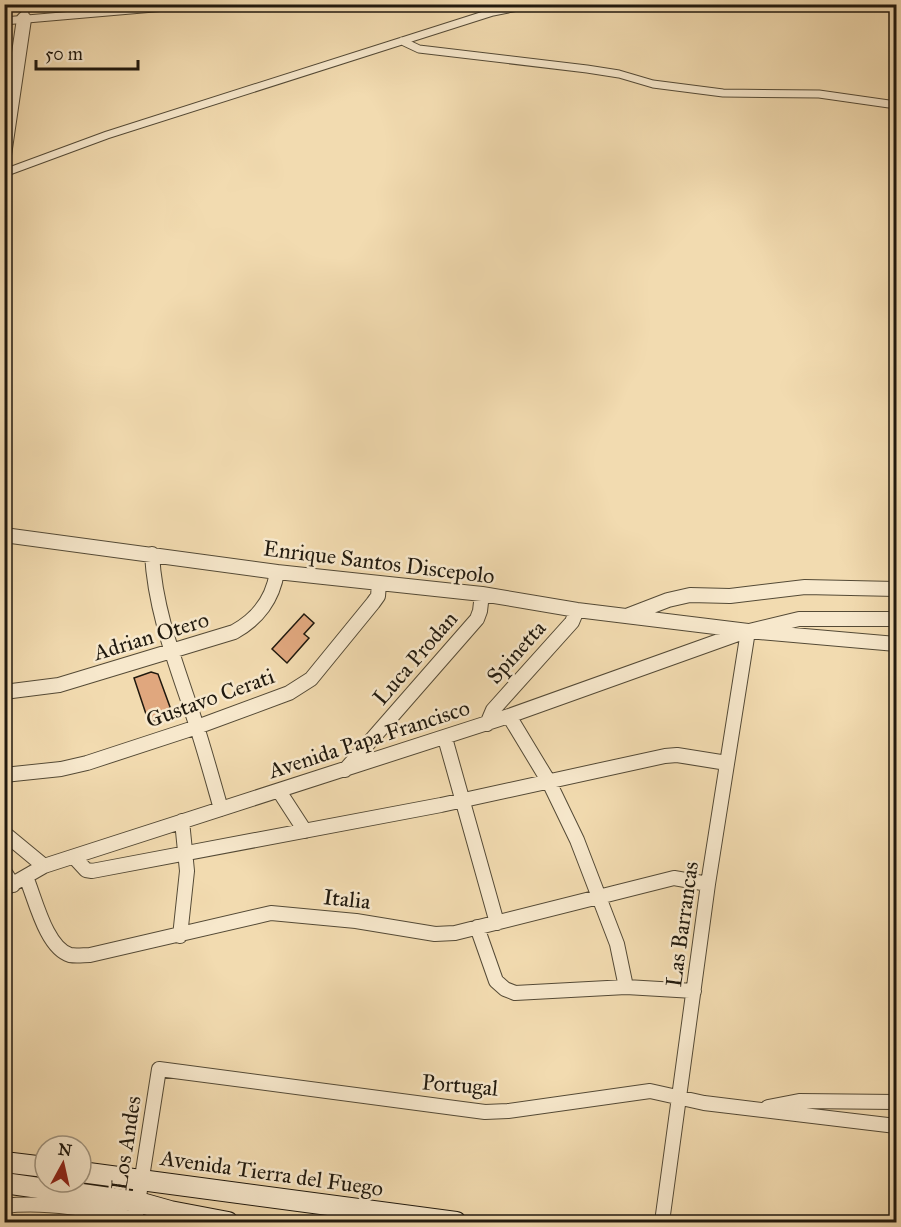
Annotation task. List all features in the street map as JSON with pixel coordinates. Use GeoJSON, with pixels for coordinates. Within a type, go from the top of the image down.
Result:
{"type":"FeatureCollection","features":[{"type":"Feature","properties":{"kind":"street"},"geometry":{"type":"LineString","coordinates":[[4,155],[24,19]]}},
{"type":"Feature","properties":{"kind":"street","name":"Enrique Santos Discepolo"},"geometry":{"type":"LineString","coordinates":[[4,535],[277,572],[482,594],[577,610],[748,631],[897,644]]}},
{"type":"Feature","properties":{"kind":"street"},"geometry":{"type":"LineString","coordinates":[[152,554],[153,578],[171,652],[197,727],[221,809]]}},
{"type":"Feature","properties":{"kind":"street","name":"Adrian Otero"},"geometry":{"type":"LineString","coordinates":[[4,692],[59,686],[234,632],[255,618],[274,590],[277,572]]}},
{"type":"Feature","properties":{"kind":"street","name":"Gustavo Cerati"},"geometry":{"type":"LineString","coordinates":[[4,775],[61,769],[87,763],[197,727],[288,693],[311,679],[373,603],[378,596],[379,584]]}},
{"type":"Feature","properties":{"kind":"street"},"geometry":{"type":"LineString","coordinates":[[627,616],[668,600],[690,595],[730,596],[805,587],[897,588]]}},
{"type":"Feature","properties":{"kind":"street","name":"Luca Prodan"},"geometry":{"type":"LineString","coordinates":[[344,771],[477,619],[482,594]]}},
{"type":"Feature","properties":{"kind":"street","name":"Spinetta"},"geometry":{"type":"LineString","coordinates":[[487,724],[493,710],[572,622],[577,610]]}},
{"type":"Feature","properties":{"kind":"street","name":"Avenida Papa Francisco"},"geometry":{"type":"LineString","coordinates":[[9,887],[44,866],[487,724],[748,631],[799,619],[897,618]]}},
{"type":"Feature","properties":{"kind":"street","name":"Las Barrancas"},"geometry":{"type":"LineString","coordinates":[[662,1222],[708,884],[748,631]]}},
{"type":"Feature","properties":{"kind":"street"},"geometry":{"type":"LineString","coordinates":[[509,716],[549,782],[577,840],[617,944],[626,987]]}},
{"type":"Feature","properties":{"kind":"street"},"geometry":{"type":"LineString","coordinates":[[445,738],[497,923]]}},
{"type":"Feature","properties":{"kind":"street"},"geometry":{"type":"LineString","coordinates":[[74,857],[86,870],[92,871],[462,801],[677,755],[727,763]]}},
{"type":"Feature","properties":{"kind":"street"},"geometry":{"type":"LineString","coordinates":[[279,791],[305,831]]}},
{"type":"Feature","properties":{"kind":"street"},"geometry":{"type":"LineString","coordinates":[[180,936],[187,871],[182,821]]}},
{"type":"Feature","properties":{"kind":"street"},"geometry":{"type":"LineString","coordinates":[[4,834],[44,866]]}},
{"type":"Feature","properties":{"kind":"street"},"geometry":{"type":"LineString","coordinates":[[4,871],[9,887]]}},
{"type":"Feature","properties":{"kind":"street","name":"Italia"},"geometry":{"type":"LineString","coordinates":[[26,877],[49,936],[58,948],[70,955],[90,955],[180,936],[271,913],[356,921],[435,934],[455,933],[674,878],[708,884]]}},
{"type":"Feature","properties":{"kind":"street"},"geometry":{"type":"LineString","coordinates":[[477,927],[496,981],[505,989],[515,993],[626,987],[694,991]]}},
{"type":"Feature","properties":{"kind":"street","name":"Portugal"},"geometry":{"type":"LineString","coordinates":[[159,1069],[485,1112],[650,1091],[704,1104],[897,1126]]}},
{"type":"Feature","properties":{"kind":"street","name":"Los Andes"},"geometry":{"type":"LineString","coordinates":[[136,1214],[159,1069]]}},
{"type":"Feature","properties":{"kind":"street","name":"Portugal"},"geometry":{"type":"LineString","coordinates":[[757,1110],[799,1101],[897,1102]]}},
{"type":"Feature","properties":{"kind":"street"},"geometry":{"type":"LineString","coordinates":[[4,1162],[33,1166]]}},
{"type":"Feature","properties":{"kind":"street","name":"Avenida Tierra del Fuego"},"geometry":{"type":"LineString","coordinates":[[93,1174],[456,1222]]}},
{"type":"Feature","properties":{"kind":"street"},"geometry":{"type":"LineString","coordinates":[[4,1183],[136,1214]]}},
{"type":"Feature","properties":{"kind":"street"},"geometry":{"type":"LineString","coordinates":[[4,1206],[36,1204],[136,1214],[170,1211],[228,1222]]}},
{"type":"Feature","properties":{"kind":"lane"},"geometry":{"type":"LineString","coordinates":[[24,19],[26,4]]}},
{"type":"Feature","properties":{"kind":"lane"},"geometry":{"type":"LineString","coordinates":[[4,21],[200,4]]}},
{"type":"Feature","properties":{"kind":"lane"},"geometry":{"type":"LineString","coordinates":[[4,173],[107,135],[493,12],[533,4]]}},
{"type":"Feature","properties":{"kind":"lane"},"geometry":{"type":"LineString","coordinates":[[402,41],[419,49],[587,69],[619,74],[653,84],[723,93],[819,94],[897,105]]}},
{"type":"Feature","properties":{"kind":"building"},"geometry":{"type":"Polygon","coordinates":[[[304,614],[314,623],[304,634],[309,638],[287,663],[272,649],[304,614]]]}},
{"type":"Feature","properties":{"kind":"building"},"geometry":{"type":"Polygon","coordinates":[[[151,672],[158,674],[170,707],[162,718],[149,723],[134,678],[151,672]]]}}]}
